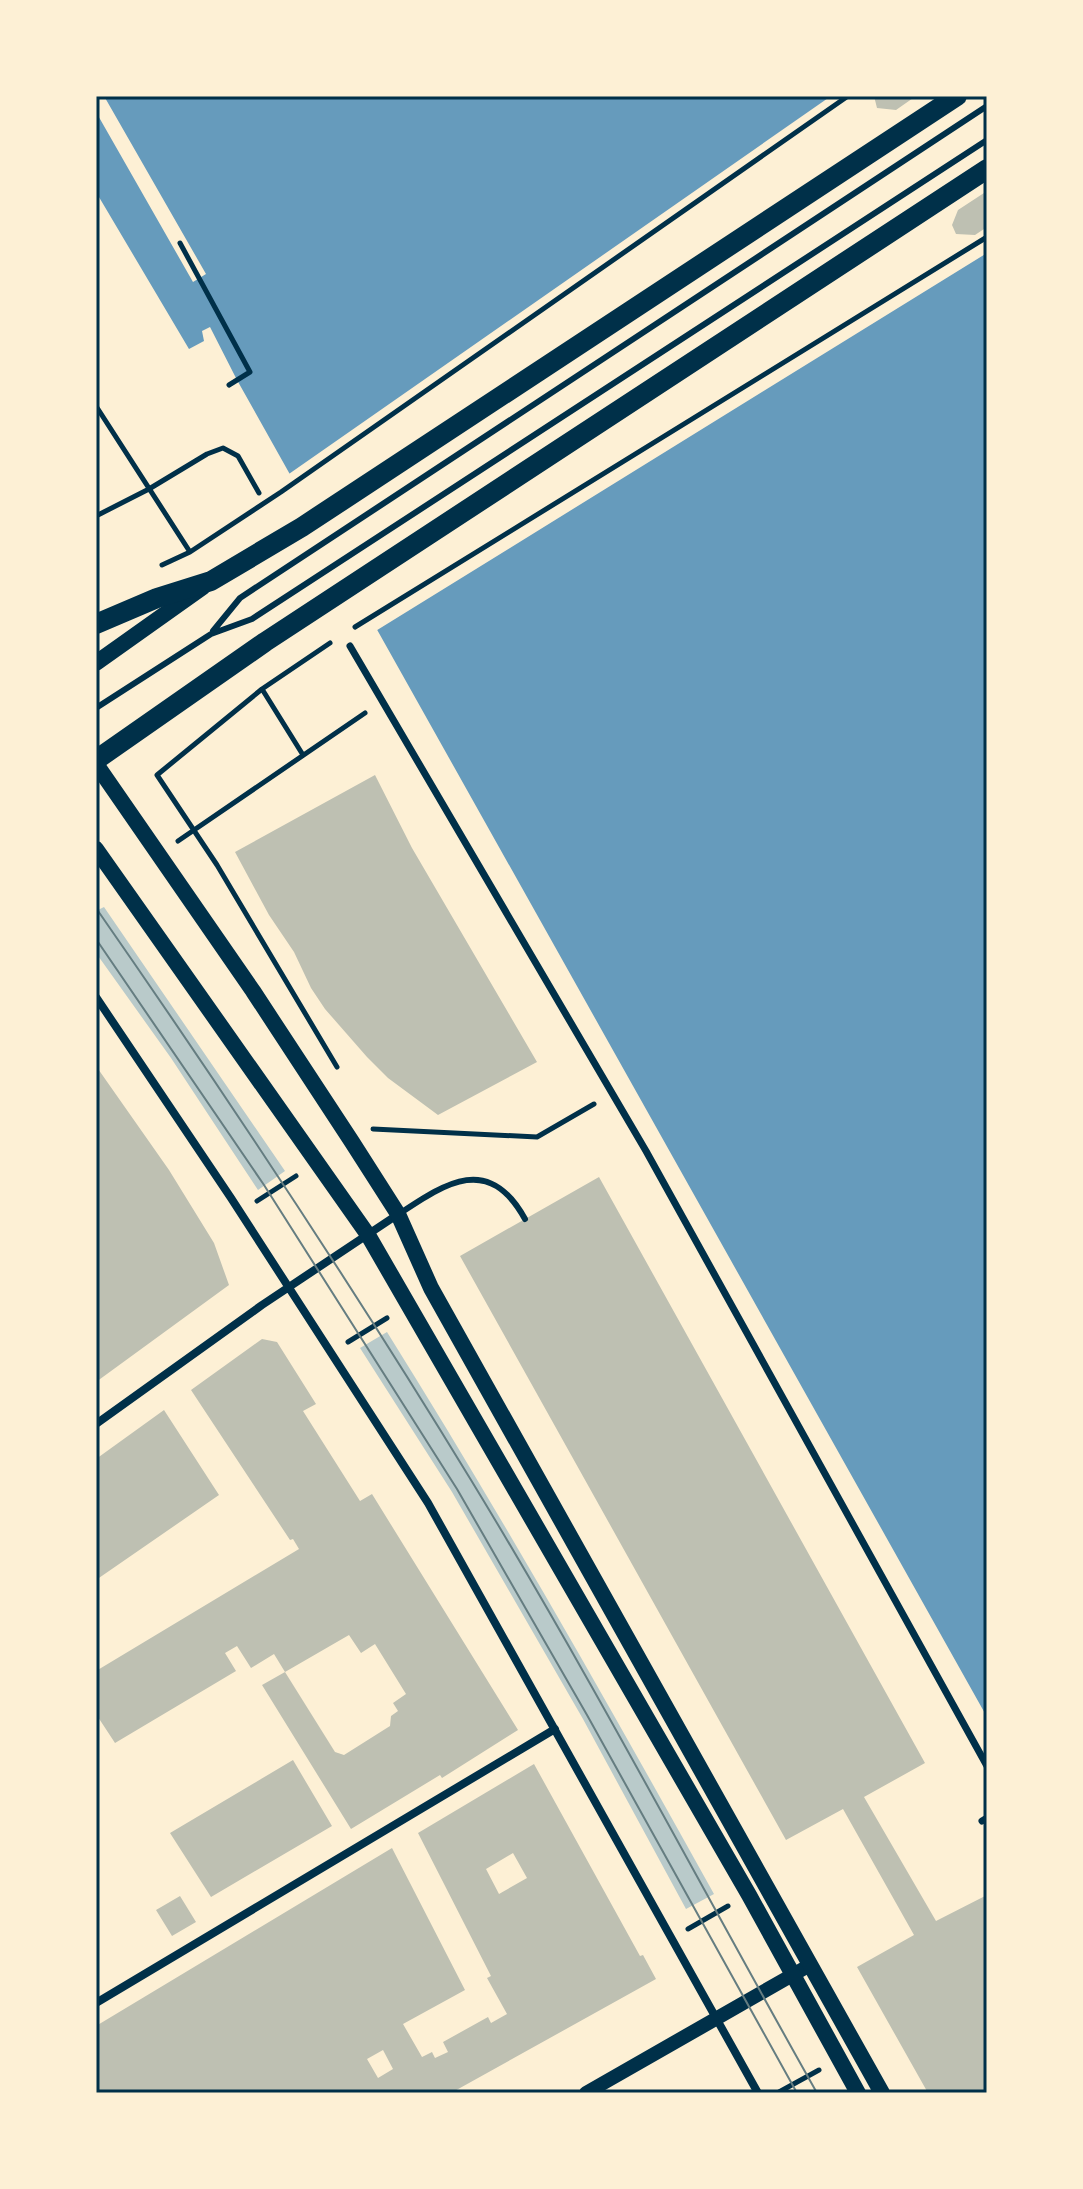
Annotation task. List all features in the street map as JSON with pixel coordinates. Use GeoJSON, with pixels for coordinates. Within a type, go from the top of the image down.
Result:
{"type":"FeatureCollection","features":[{"type":"Feature","properties":{"kind":"main road"},"geometry":{"type":"LineString","coordinates":[[96,663],[211,581],[302,527],[957,96]]}},
{"type":"Feature","properties":{"kind":"main road"},"geometry":{"type":"LineString","coordinates":[[882,2093],[431,1288],[398,1214],[253,991],[96,762],[339,594],[987,169]]}},
{"type":"Feature","properties":{"kind":"main road"},"geometry":{"type":"LineString","coordinates":[[96,624],[157,598],[211,581]]}},
{"type":"Feature","properties":{"kind":"main road"},"geometry":{"type":"LineString","coordinates":[[96,849],[368,1235],[858,2093]]}},
{"type":"Feature","properties":{"kind":"street"},"geometry":{"type":"LineString","coordinates":[[350,646],[646,1151],[987,1766]]}},
{"type":"Feature","properties":{"kind":"street"},"geometry":{"type":"LineString","coordinates":[[96,997],[428,1503],[758,2093]]}},
{"type":"Feature","properties":{"kind":"street"},"geometry":{"type":"LineString","coordinates":[[96,1424],[398,1214]]}},
{"type":"Feature","properties":{"kind":"street"},"geometry":{"type":"LineString","coordinates":[[96,2003],[555,1729]]}},
{"type":"Feature","properties":{"kind":"street"},"geometry":{"type":"LineString","coordinates":[[586,2093],[810,1965]]}},
{"type":"Feature","properties":{"kind":"lane"},"geometry":{"type":"LineString","coordinates":[[211,634],[240,598],[987,106]]}},
{"type":"Feature","properties":{"kind":"lane"},"geometry":{"type":"LineString","coordinates":[[96,708],[211,634],[252,619],[987,140]]}},
{"type":"Feature","properties":{"kind":"lane"},"geometry":{"type":"LineString","coordinates":[[398,1214],[451,1182],[470,1180],[502,1188],[514,1200],[525,1219]]}},
{"type":"Feature","properties":{"kind":"path"},"geometry":{"type":"LineString","coordinates":[[208,540],[848,96]]}},
{"type":"Feature","properties":{"kind":"path"},"geometry":{"type":"LineString","coordinates":[[344,634],[987,237]]}},
{"type":"Feature","properties":{"kind":"path"},"geometry":{"type":"LineString","coordinates":[[180,243],[250,372],[229,385]]}},
{"type":"Feature","properties":{"kind":"path"},"geometry":{"type":"LineString","coordinates":[[96,406],[190,552]]}},
{"type":"Feature","properties":{"kind":"path"},"geometry":{"type":"LineString","coordinates":[[96,516],[223,448],[238,456],[259,493]]}},
{"type":"Feature","properties":{"kind":"path"},"geometry":{"type":"LineString","coordinates":[[331,642],[262,689],[157,775],[343,1076]]}},
{"type":"Feature","properties":{"kind":"path"},"geometry":{"type":"LineString","coordinates":[[262,689],[303,755]]}},
{"type":"Feature","properties":{"kind":"path"},"geometry":{"type":"LineString","coordinates":[[173,844],[382,701]]}},
{"type":"Feature","properties":{"kind":"path"},"geometry":{"type":"LineString","coordinates":[[366,1115],[374,1128],[537,1137],[612,1095]]}},
{"type":"Feature","properties":{"kind":"path"},"geometry":{"type":"LineString","coordinates":[[330,1354],[409,1303]]}},
{"type":"Feature","properties":{"kind":"shaded area"},"geometry":{"type":"Polygon","coordinates":[[[104,907],[285,1171],[258,1190],[171,1058],[96,953],[96,911],[104,907]]]}},
{"type":"Feature","properties":{"kind":"shaded area"},"geometry":{"type":"Polygon","coordinates":[[[387,1332],[554,1611],[714,1894],[686,1909],[583,1719],[452,1492],[360,1348],[387,1332]]]}},
{"type":"Feature","properties":{"kind":"water"},"geometry":{"type":"Polygon","coordinates":[[[96,96],[987,96],[987,1717],[210,327],[202,331],[204,341],[189,349],[96,192],[96,96]]]}},
{"type":"Feature","properties":{"kind":"pier"},"geometry":{"type":"Polygon","coordinates":[[[96,96],[104,96],[206,274],[193,282],[96,112],[96,96]]]}},
{"type":"Feature","properties":{"kind":"pier"},"geometry":{"type":"Polygon","coordinates":[[[831,96],[987,96],[987,253],[374,632],[286,476],[831,96]]]}},
{"type":"Feature","properties":{"kind":"building"},"geometry":{"type":"Polygon","coordinates":[[[874,96],[916,96],[896,110],[877,108],[874,96]]]}},
{"type":"Feature","properties":{"kind":"building"},"geometry":{"type":"Polygon","coordinates":[[[987,191],[987,227],[975,235],[956,234],[952,225],[958,210],[987,191]]]}},
{"type":"Feature","properties":{"kind":"building"},"geometry":{"type":"Polygon","coordinates":[[[375,775],[412,848],[537,1062],[438,1115],[388,1078],[325,1009],[235,852],[375,775]]]}},
{"type":"Feature","properties":{"kind":"building"},"geometry":{"type":"Polygon","coordinates":[[[96,1066],[169,1170],[214,1243],[229,1285],[96,1382],[96,1066]]]}},
{"type":"Feature","properties":{"kind":"building"},"geometry":{"type":"Polygon","coordinates":[[[599,1177],[925,1763],[864,1797],[936,1921],[987,1895],[987,2093],[928,2093],[857,1967],[914,1935],[843,1809],[786,1840],[460,1256],[599,1177]]]}},
{"type":"Feature","properties":{"kind":"building"},"geometry":{"type":"Polygon","coordinates":[[[262,1339],[277,1342],[316,1404],[303,1411],[360,1501],[372,1494],[518,1730],[442,1778],[440,1775],[351,1829],[262,1685],[285,1672],[274,1654],[251,1668],[237,1646],[225,1653],[236,1671],[115,1743],[96,1714],[96,1671],[299,1549],[191,1390],[262,1339]],[[349,1635],[285,1672],[335,1752],[344,1755],[390,1726],[391,1716],[398,1711],[393,1703],[406,1694],[375,1644],[361,1653],[349,1635]]]}},
{"type":"Feature","properties":{"kind":"building"},"geometry":{"type":"Polygon","coordinates":[[[164,1410],[219,1495],[96,1580],[96,1459],[164,1410]]]}},
{"type":"Feature","properties":{"kind":"building"},"geometry":{"type":"Polygon","coordinates":[[[293,1760],[332,1826],[211,1897],[170,1833],[293,1760]]]}},
{"type":"Feature","properties":{"kind":"building"},"geometry":{"type":"Polygon","coordinates":[[[534,1764],[640,1956],[643,1955],[656,1979],[451,2093],[96,2093],[96,2026],[392,1848],[465,1990],[403,2024],[422,2057],[432,2052],[435,2058],[448,2052],[443,2042],[488,2017],[491,2023],[507,2014],[487,1978],[491,1976],[418,1833],[534,1764]],[[513,1853],[486,1869],[499,1894],[527,1878],[513,1853]],[[383,2050],[367,2059],[378,2078],[393,2069],[383,2050]]]}},
{"type":"Feature","properties":{"kind":"building"},"geometry":{"type":"Polygon","coordinates":[[[180,1896],[196,1922],[172,1936],[156,1910],[180,1896]]]}},
{"type":"Feature","properties":{"kind":"tram line"},"geometry":{"type":"LineString","coordinates":[[96,908],[288,1191],[471,1480],[604,1708],[817,2093]]}},
{"type":"Feature","properties":{"kind":"tram line"},"geometry":{"type":"LineString","coordinates":[[96,939],[264,1185],[457,1489],[587,1715],[797,2093]]}}]}
